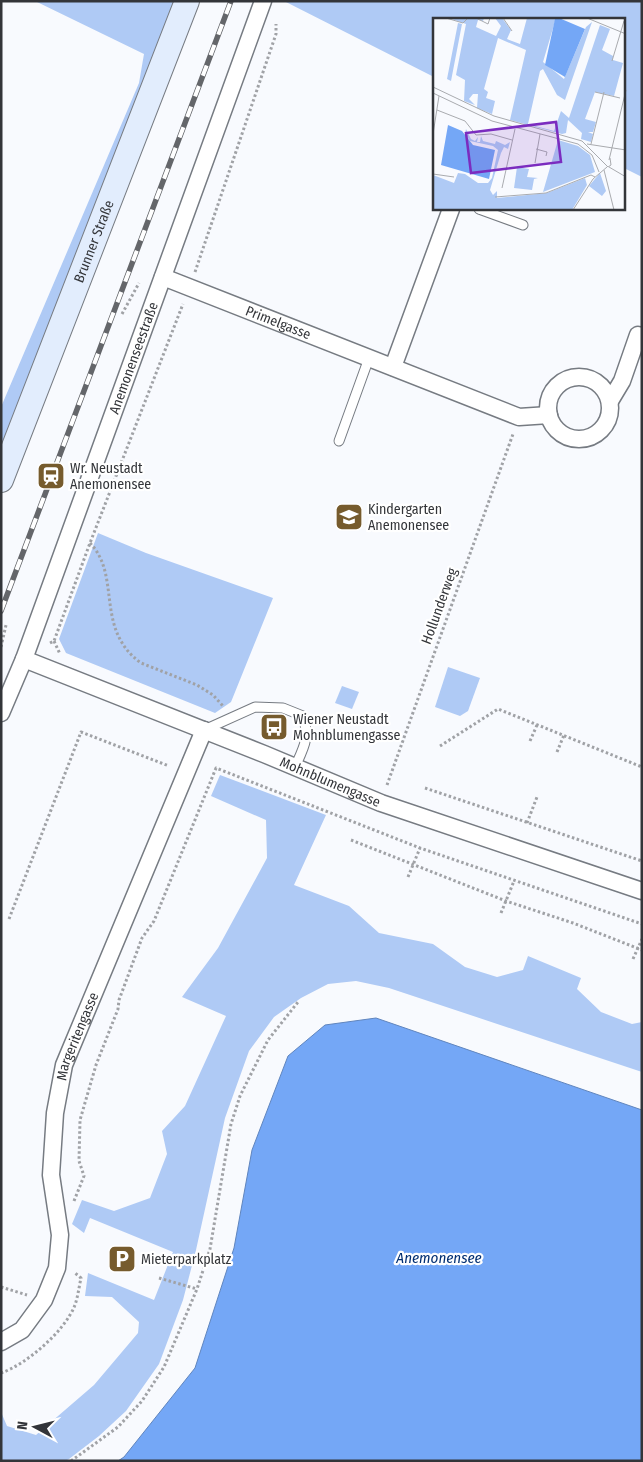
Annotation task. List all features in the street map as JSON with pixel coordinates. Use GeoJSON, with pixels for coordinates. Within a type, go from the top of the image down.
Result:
{"type":"FeatureCollection","features":[{"type":"Feature","properties":{"kind":"main road","name":"Brunner Straße"},"geometry":{"type":"LineString","coordinates":[[1,480],[187,1]]}},
{"type":"Feature","properties":{"kind":"street","name":"Anemonenseestraße"},"geometry":{"type":"LineString","coordinates":[[1,713],[24,659],[263,1]]}},
{"type":"Feature","properties":{"kind":"street"},"geometry":{"type":"LineString","coordinates":[[393,367],[451,210]]}},
{"type":"Feature","properties":{"kind":"street","name":"Primelgasse"},"geometry":{"type":"LineString","coordinates":[[163,277],[519,417],[548,415]]}},
{"type":"Feature","properties":{"kind":"street"},"geometry":{"type":"LineString","coordinates":[[610,401],[602,386],[588,378],[572,377],[558,385],[553,392],[549,399],[548,415],[556,429],[570,438],[586,438],[600,430],[609,417],[610,401],[622,381],[638,335]]}},
{"type":"Feature","properties":{"kind":"street","name":"Mohnblumengasse"},"geometry":{"type":"LineString","coordinates":[[24,659],[381,802],[642,891]]}},
{"type":"Feature","properties":{"kind":"street","name":"Margeritengasse"},"geometry":{"type":"LineString","coordinates":[[1,1342],[22,1330],[44,1300],[57,1268],[60,1235],[51,1174],[55,1113],[64,1065],[204,730]]}},
{"type":"Feature","properties":{"kind":"lane"},"geometry":{"type":"LineString","coordinates":[[483,210],[523,225]]}},
{"type":"Feature","properties":{"kind":"lane"},"geometry":{"type":"LineString","coordinates":[[339,441],[369,358]]}},
{"type":"Feature","properties":{"kind":"lane"},"geometry":{"type":"LineString","coordinates":[[204,730],[256,707],[283,708],[303,716],[307,729],[306,741],[295,768]]}},
{"type":"Feature","properties":{"kind":"path"},"geometry":{"type":"LineString","coordinates":[[24,659],[54,641],[90,542],[189,287],[276,34]]}},
{"type":"Feature","properties":{"kind":"path","name":"Hollunderweg"},"geometry":{"type":"LineString","coordinates":[[381,802],[519,417]]}},
{"type":"Feature","properties":{"kind":"path"},"geometry":{"type":"LineString","coordinates":[[90,542],[98,551],[104,567],[114,626],[119,637],[134,658],[141,663],[197,685],[213,695],[235,716]]}},
{"type":"Feature","properties":{"kind":"path"},"geometry":{"type":"LineString","coordinates":[[1,647],[6,625]]}},
{"type":"Feature","properties":{"kind":"path"},"geometry":{"type":"LineString","coordinates":[[440,746],[498,709],[642,767]]}},
{"type":"Feature","properties":{"kind":"path"},"geometry":{"type":"LineString","coordinates":[[530,741],[537,725]]}},
{"type":"Feature","properties":{"kind":"path"},"geometry":{"type":"LineString","coordinates":[[9,919],[81,732],[186,773]]}},
{"type":"Feature","properties":{"kind":"path"},"geometry":{"type":"LineString","coordinates":[[557,752],[564,735]]}},
{"type":"Feature","properties":{"kind":"path"},"geometry":{"type":"LineString","coordinates":[[70,1210],[84,1176],[79,1161],[80,1120],[96,1065],[118,1009],[119,1000],[142,938],[154,921],[216,768],[420,848],[642,924]]}},
{"type":"Feature","properties":{"kind":"path"},"geometry":{"type":"LineString","coordinates":[[425,788],[642,861]]}},
{"type":"Feature","properties":{"kind":"path"},"geometry":{"type":"LineString","coordinates":[[527,823],[537,797]]}},
{"type":"Feature","properties":{"kind":"path"},"geometry":{"type":"LineString","coordinates":[[351,840],[506,901],[573,923],[640,949]]}},
{"type":"Feature","properties":{"kind":"path"},"geometry":{"type":"LineString","coordinates":[[408,877],[420,848]]}},
{"type":"Feature","properties":{"kind":"path"},"geometry":{"type":"LineString","coordinates":[[501,913],[514,881]]}},
{"type":"Feature","properties":{"kind":"path"},"geometry":{"type":"LineString","coordinates":[[633,959],[640,949],[642,938]]}},
{"type":"Feature","properties":{"kind":"path"},"geometry":{"type":"LineString","coordinates":[[71,1461],[118,1427],[142,1401],[164,1367],[197,1290],[210,1248],[231,1124],[240,1096],[268,1040],[298,1002]]}},
{"type":"Feature","properties":{"kind":"path"},"geometry":{"type":"LineString","coordinates":[[1,1373],[28,1359],[42,1347],[68,1318],[74,1306],[80,1278],[74,1272]]}},
{"type":"Feature","properties":{"kind":"path"},"geometry":{"type":"LineString","coordinates":[[159,1278],[197,1290]]}},
{"type":"Feature","properties":{"kind":"path"},"geometry":{"type":"LineString","coordinates":[[1,1288],[44,1300]]}},
{"type":"Feature","properties":{"kind":"shaded area"},"geometry":{"type":"Polygon","coordinates":[[[35,1],[176,1],[1,451],[1,407],[139,83],[144,54],[35,1]]]}},
{"type":"Feature","properties":{"kind":"shaded area"},"geometry":{"type":"Polygon","coordinates":[[[284,1],[642,1],[642,177],[626,169],[626,18],[433,18],[433,76],[284,1]]]}},
{"type":"Feature","properties":{"kind":"shaded area"},"geometry":{"type":"Polygon","coordinates":[[[98,533],[146,553],[273,598],[231,702],[215,713],[66,653],[59,639],[98,533]]]}},
{"type":"Feature","properties":{"kind":"shaded area"},"geometry":{"type":"Polygon","coordinates":[[[448,667],[480,678],[468,711],[460,716],[435,707],[448,667]]]}},
{"type":"Feature","properties":{"kind":"shaded area"},"geometry":{"type":"Polygon","coordinates":[[[342,686],[359,692],[352,709],[335,703],[342,686]]]}},
{"type":"Feature","properties":{"kind":"shaded area"},"geometry":{"type":"Polygon","coordinates":[[[220,775],[326,815],[294,885],[349,906],[379,933],[433,944],[465,967],[497,977],[523,970],[528,956],[581,978],[577,989],[601,1012],[632,1024],[642,1022],[642,1072],[389,988],[356,981],[328,984],[301,998],[274,1017],[249,1051],[225,1118],[183,1300],[159,1364],[126,1411],[99,1436],[69,1459],[65,1461],[1,1461],[1,1412],[7,1426],[36,1435],[94,1385],[138,1333],[139,1322],[112,1297],[85,1296],[88,1273],[154,1300],[173,1252],[90,1218],[84,1233],[72,1224],[82,1200],[114,1211],[150,1198],[167,1154],[162,1131],[185,1106],[226,1016],[182,997],[218,948],[267,858],[266,820],[211,796],[220,775]]]}},
{"type":"Feature","properties":{"kind":"water","name":"Anemonensee"},"geometry":{"type":"Polygon","coordinates":[[[376,1018],[642,1110],[642,1461],[118,1461],[124,1457],[195,1368],[234,1248],[252,1150],[288,1056],[325,1025],[376,1018]]]}},
{"type":"Feature","properties":{"kind":"railway"},"geometry":{"type":"LineString","coordinates":[[1,611],[231,1]]}},
{"type":"Feature","properties":{"kind":"place","name":"Wr. Neustadt Anemonensee"},"geometry":{"type":"Point","coordinates":[51,476]}},
{"type":"Feature","properties":{"kind":"place","name":"Kindergarten Anemonensee"},"geometry":{"type":"Point","coordinates":[349,517]}},
{"type":"Feature","properties":{"kind":"place","name":"Wiener Neustadt Mohnblumengasse"},"geometry":{"type":"Point","coordinates":[274,727]}},
{"type":"Feature","properties":{"kind":"place","name":"Mieterparkplatz"},"geometry":{"type":"Point","coordinates":[122,1259]}}]}
